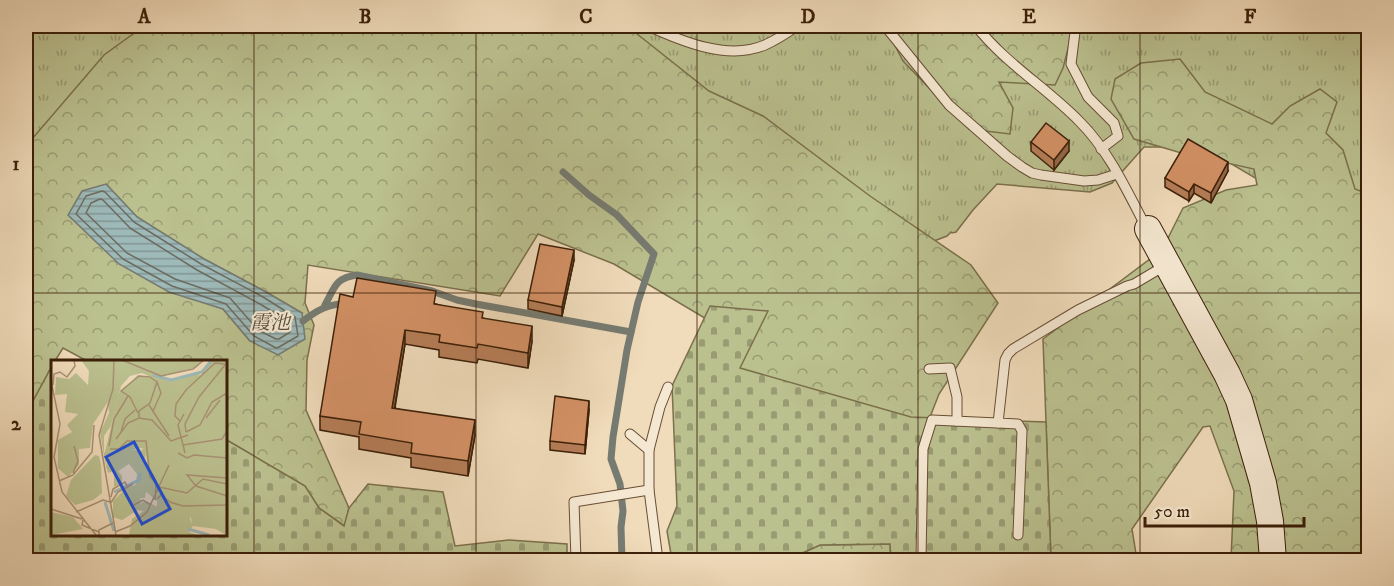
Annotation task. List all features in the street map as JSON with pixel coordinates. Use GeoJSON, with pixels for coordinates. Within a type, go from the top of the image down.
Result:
{"type":"FeatureCollection","features":[{"type":"Feature","properties":{"kind":"street"},"geometry":{"type":"LineString","coordinates":[[1148,229],[1239,400],[1263,483],[1270,521],[1273,561]]}},
{"type":"Feature","properties":{"kind":"lane"},"geometry":{"type":"LineString","coordinates":[[648,26],[705,48],[731,50],[753,49],[765,45],[797,26]]}},
{"type":"Feature","properties":{"kind":"lane"},"geometry":{"type":"LineString","coordinates":[[885,26],[949,105],[1022,167],[1032,173],[1084,181],[1098,180],[1117,174]]}},
{"type":"Feature","properties":{"kind":"lane"},"geometry":{"type":"LineString","coordinates":[[976,26],[1004,57],[1081,123],[1117,174],[1148,229]]}},
{"type":"Feature","properties":{"kind":"lane"},"geometry":{"type":"LineString","coordinates":[[1079,26],[1075,32],[1071,64],[1088,97],[1114,123],[1118,136],[1101,149]]}},
{"type":"Feature","properties":{"kind":"lane"},"geometry":{"type":"LineString","coordinates":[[998,423],[1005,360],[1013,349],[1078,310],[1134,284],[1168,264]]}},
{"type":"Feature","properties":{"kind":"lane"},"geometry":{"type":"LineString","coordinates":[[929,369],[950,368],[957,397],[957,421]]}},
{"type":"Feature","properties":{"kind":"lane"},"geometry":{"type":"LineString","coordinates":[[658,561],[649,490],[649,450],[668,387]]}},
{"type":"Feature","properties":{"kind":"lane"},"geometry":{"type":"LineString","coordinates":[[921,561],[923,449],[932,420],[1018,424],[1022,431],[1018,535]]}},
{"type":"Feature","properties":{"kind":"lane"},"geometry":{"type":"LineString","coordinates":[[630,434],[649,450]]}},
{"type":"Feature","properties":{"kind":"lane"},"geometry":{"type":"LineString","coordinates":[[576,561],[574,502],[649,490]]}},
{"type":"Feature","properties":{"kind":"green space"},"geometry":{"type":"Polygon","coordinates":[[[26,26],[144,26],[26,333],[26,26]]]}},
{"type":"Feature","properties":{"kind":"green space"},"geometry":{"type":"Polygon","coordinates":[[[144,26],[627,26],[709,91],[763,116],[870,196],[971,265],[998,303],[939,394],[902,489],[746,430],[730,333],[614,264],[538,234],[500,296],[308,265],[305,303],[314,325],[307,360],[306,410],[349,508],[345,526],[319,508],[305,486],[226,440],[226,360],[85,360],[63,348],[56,360],[51,360],[51,368],[26,414],[26,146],[104,55],[144,26]],[[106,184],[250,341],[302,313],[204,259],[137,217],[106,184]]]}},
{"type":"Feature","properties":{"kind":"green space"},"geometry":{"type":"Polygon","coordinates":[[[553,26],[1368,26],[1368,245],[1203,147],[1144,147],[1112,183],[1090,192],[997,184],[956,232],[951,232],[947,236],[892,257],[553,26]]]}},
{"type":"Feature","properties":{"kind":"green space"},"geometry":{"type":"Polygon","coordinates":[[[885,26],[1074,26],[1063,68],[1055,85],[999,82],[1013,108],[1010,134],[969,129],[903,61],[885,26]]]}},
{"type":"Feature","properties":{"kind":"green space"},"geometry":{"type":"Polygon","coordinates":[[[1180,59],[1205,92],[1272,124],[1290,106],[1320,89],[1337,102],[1326,133],[1343,150],[1355,189],[1368,194],[1368,560],[1231,560],[1234,491],[1210,426],[1203,427],[1132,529],[1137,560],[1051,560],[1043,339],[1162,250],[1183,208],[1226,190],[1257,185],[1254,169],[1178,152],[1134,139],[1111,99],[1115,79],[1141,63],[1180,59]]]}},
{"type":"Feature","properties":{"kind":"green space"},"geometry":{"type":"Polygon","coordinates":[[[710,306],[768,311],[740,368],[911,417],[1046,422],[1051,560],[891,560],[890,544],[820,545],[787,560],[672,560],[667,531],[677,506],[672,386],[710,306]]]}},
{"type":"Feature","properties":{"kind":"green space"},"geometry":{"type":"Polygon","coordinates":[[[51,368],[51,535],[226,535],[226,440],[305,486],[319,508],[344,526],[349,508],[368,484],[443,492],[455,546],[509,540],[567,544],[567,560],[26,560],[26,414],[51,368]]]}},
{"type":"Feature","properties":{"kind":"green space"},"geometry":{"type":"Polygon","coordinates":[[[890,544],[891,560],[787,560],[820,545],[890,544]]]}},
{"type":"Feature","properties":{"kind":"water","name":"霞池"},"geometry":{"type":"Polygon","coordinates":[[[106,184],[137,217],[204,259],[302,313],[305,339],[278,355],[250,341],[223,309],[169,292],[119,264],[68,215],[82,191],[106,184]]]}},
{"type":"Feature","properties":{"kind":"building"},"geometry":{"type":"Polygon","coordinates":[[[1046,123],[1069,141],[1054,160],[1031,142],[1046,123]]]}},
{"type":"Feature","properties":{"kind":"building"},"geometry":{"type":"Polygon","coordinates":[[[1188,139],[1228,162],[1211,193],[1194,184],[1189,192],[1165,178],[1188,139]]]}},
{"type":"Feature","properties":{"kind":"building"},"geometry":{"type":"Polygon","coordinates":[[[540,244],[574,250],[562,307],[528,300],[540,244]]]}},
{"type":"Feature","properties":{"kind":"building"},"geometry":{"type":"Polygon","coordinates":[[[357,278],[436,291],[434,304],[483,312],[482,318],[532,326],[528,353],[478,344],[477,348],[439,342],[440,335],[405,330],[392,408],[475,420],[468,461],[411,453],[412,443],[359,434],[361,422],[320,416],[340,294],[353,297],[357,278]]]}},
{"type":"Feature","properties":{"kind":"building"},"geometry":{"type":"Polygon","coordinates":[[[555,396],[589,401],[585,445],[550,441],[555,396]]]}},
{"type":"Feature","properties":{"kind":"waterway"},"geometry":{"type":"LineString","coordinates":[[563,172],[617,215],[654,254],[638,302],[627,350],[613,437],[611,459],[620,484],[623,511],[622,560]]}},
{"type":"Feature","properties":{"kind":"waterway"},"geometry":{"type":"LineString","coordinates":[[325,305],[340,281],[357,275],[432,291],[476,304],[631,332]]}},
{"type":"Feature","properties":{"kind":"waterway"},"geometry":{"type":"LineString","coordinates":[[303,321],[323,308],[346,304]]}}]}
